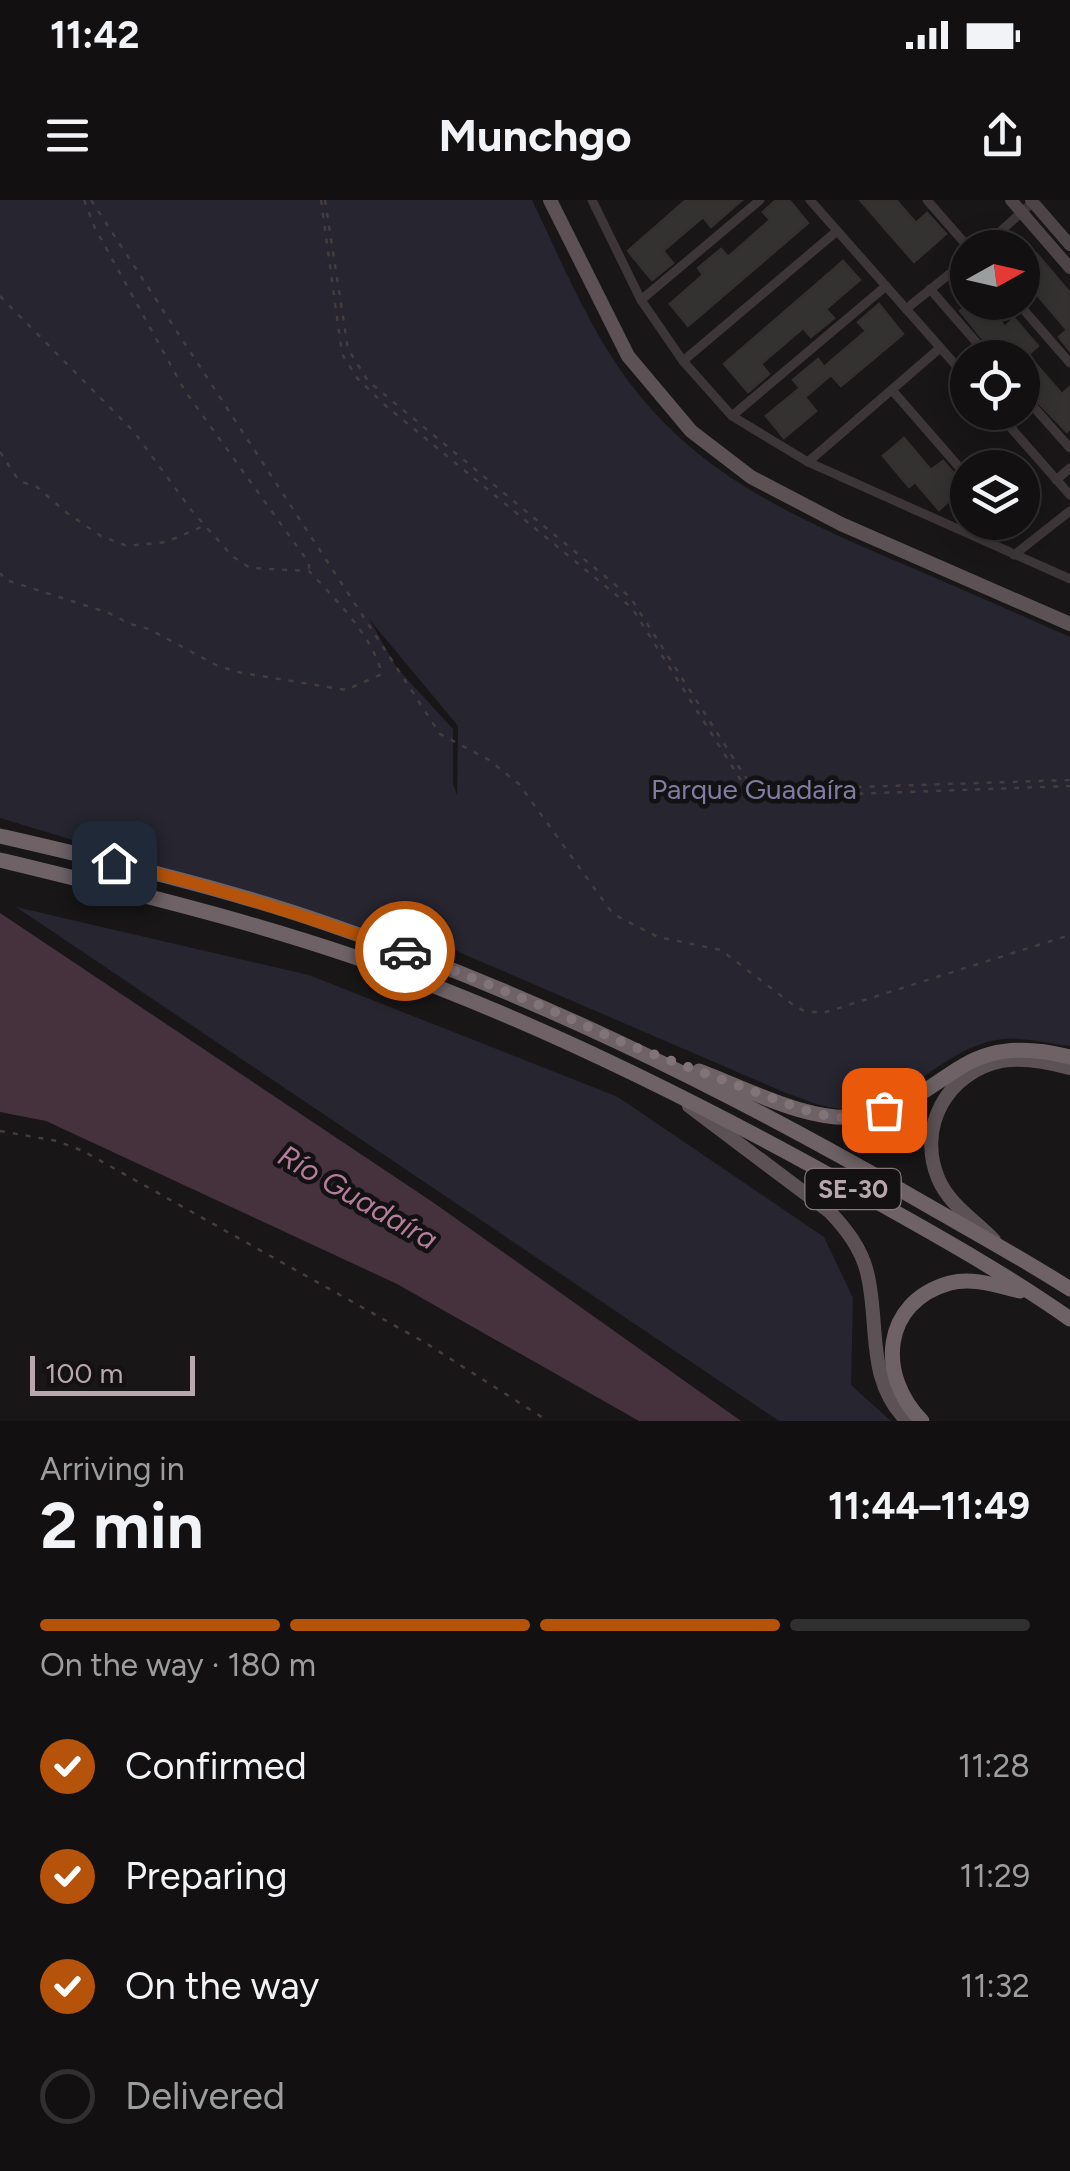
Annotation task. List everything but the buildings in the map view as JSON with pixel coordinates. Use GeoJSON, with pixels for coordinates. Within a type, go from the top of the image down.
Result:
{"type":"FeatureCollection","features":[{"type":"Feature","properties":{"kind":"highway","name":"SE-30"},"geometry":{"type":"LineString","coordinates":[[0,836],[190,881],[320,921],[449,967],[626,1044],[812,1139],[1070,1290]]}},
{"type":"Feature","properties":{"kind":"highway","name":"SE-30"},"geometry":{"type":"LineString","coordinates":[[0,860],[185,904],[442,988],[668,1091],[796,1156],[1034,1294],[1070,1319]]}},
{"type":"Feature","properties":{"kind":"highway"},"geometry":{"type":"LineString","coordinates":[[626,1044],[804,1110],[836,1118],[884,1110],[974,1058],[995,1051],[1030,1050],[1070,1058]]}},
{"type":"Feature","properties":{"kind":"highway"},"geometry":{"type":"LineString","coordinates":[[922,1421],[896,1385],[891,1360],[894,1336],[907,1312],[928,1293],[951,1283],[974,1281],[1034,1294]]}},
{"type":"Feature","properties":{"kind":"main road"},"geometry":{"type":"LineString","coordinates":[[550,200],[628,356],[691,431],[751,476],[840,524],[1070,624]]}},
{"type":"Feature","properties":{"kind":"main road"},"geometry":{"type":"LineString","coordinates":[[1006,1251],[954,1205],[938,1180],[930,1152],[931,1127],[950,1091],[962,1078],[982,1067],[1025,1059],[1070,1068]]}},
{"type":"Feature","properties":{"kind":"main road"},"geometry":{"type":"LineString","coordinates":[[668,1091],[830,1212],[846,1229],[867,1272],[876,1363],[885,1394],[907,1421]]}},
{"type":"Feature","properties":{"kind":"street"},"geometry":{"type":"LineString","coordinates":[[641,300],[760,200]]}},
{"type":"Feature","properties":{"kind":"street"},"geometry":{"type":"LineString","coordinates":[[810,200],[950,359]]}},
{"type":"Feature","properties":{"kind":"street"},"geometry":{"type":"LineString","coordinates":[[928,200],[954,230]]}},
{"type":"Feature","properties":{"kind":"street"},"geometry":{"type":"LineString","coordinates":[[1011,200],[1069,263]]}},
{"type":"Feature","properties":{"kind":"street"},"geometry":{"type":"LineString","coordinates":[[594,201],[641,300],[683,360],[732,416],[808,462],[1070,579]]}},
{"type":"Feature","properties":{"kind":"street"},"geometry":{"type":"LineString","coordinates":[[1003,230],[1032,201],[1070,244]]}},
{"type":"Feature","properties":{"kind":"street"},"geometry":{"type":"LineString","coordinates":[[683,360],[837,231]]}},
{"type":"Feature","properties":{"kind":"street"},"geometry":{"type":"LineString","coordinates":[[906,308],[950,274]]}},
{"type":"Feature","properties":{"kind":"street"},"geometry":{"type":"LineString","coordinates":[[732,416],[886,286]]}},
{"type":"Feature","properties":{"kind":"street"},"geometry":{"type":"LineString","coordinates":[[930,289],[974,340]]}},
{"type":"Feature","properties":{"kind":"street"},"geometry":{"type":"LineString","coordinates":[[1033,320],[1070,363]]}},
{"type":"Feature","properties":{"kind":"street"},"geometry":{"type":"LineString","coordinates":[[808,462],[940,348]]}},
{"type":"Feature","properties":{"kind":"street"},"geometry":{"type":"LineString","coordinates":[[892,390],[950,457]]}},
{"type":"Feature","properties":{"kind":"street"},"geometry":{"type":"LineString","coordinates":[[1040,414],[1070,448]]}},
{"type":"Feature","properties":{"kind":"street"},"geometry":{"type":"LineString","coordinates":[[1013,430],[1070,495]]}},
{"type":"Feature","properties":{"kind":"street"},"geometry":{"type":"LineString","coordinates":[[1056,480],[1070,468]]}},
{"type":"Feature","properties":{"kind":"street"},"geometry":{"type":"LineString","coordinates":[[1014,555],[1070,511]]}},
{"type":"Feature","properties":{"kind":"path"},"geometry":{"type":"LineString","coordinates":[[84,200],[95,228],[185,392],[309,563],[308,571]]}},
{"type":"Feature","properties":{"kind":"path"},"geometry":{"type":"LineString","coordinates":[[90,200],[440,734],[488,760],[519,784],[613,914],[658,936],[721,950],[792,1004],[804,1011],[824,1014],[1070,935]]}},
{"type":"Feature","properties":{"kind":"path"},"geometry":{"type":"LineString","coordinates":[[323,200],[342,354],[357,378],[632,608],[748,793],[769,797],[1070,783]]}},
{"type":"Feature","properties":{"kind":"path"},"geometry":{"type":"LineString","coordinates":[[323,200],[348,349],[368,382],[630,596],[750,784],[767,790],[1070,783]]}},
{"type":"Feature","properties":{"kind":"path"},"geometry":{"type":"LineString","coordinates":[[0,296],[135,433],[204,526],[232,556],[250,568],[308,571],[342,606],[379,662],[382,674],[346,690],[237,672],[149,630],[6,580],[0,573]]}},
{"type":"Feature","properties":{"kind":"path"},"geometry":{"type":"LineString","coordinates":[[0,452],[18,481],[37,488],[101,536],[127,546],[166,542],[204,526]]}},
{"type":"Feature","properties":{"kind":"path"},"geometry":{"type":"LineString","coordinates":[[0,1131],[58,1141],[83,1151],[424,1342],[548,1421]]}},
{"type":"Feature","properties":{"kind":"green space","name":"Parque Guadaíra"},"geometry":{"type":"Polygon","coordinates":[[[0,200],[532,200],[581,303],[615,362],[674,433],[708,461],[743,486],[820,527],[1070,637],[1070,1046],[1021,1039],[992,1041],[955,1056],[886,1099],[867,1106],[831,1108],[786,1093],[454,950],[454,936],[451,946],[407,941],[0,818],[0,200]],[[369,619],[397,668],[453,729],[453,784],[457,795],[458,726],[369,619]]]}},
{"type":"Feature","properties":{"kind":"green space"},"geometry":{"type":"Polygon","coordinates":[[[16,907],[309,975],[618,1097],[824,1237],[853,1298],[851,1385],[891,1421],[779,1421],[16,907]]]}},
{"type":"Feature","properties":{"kind":"water","name":"Río Guadaíra"},"geometry":{"type":"Polygon","coordinates":[[[0,913],[434,1203],[741,1421],[639,1421],[397,1284],[46,1121],[0,1112],[0,913]]]}},
{"type":"Feature","properties":{"kind":"way so far"},"geometry":{"type":"LineString","coordinates":[[405,951],[626,1044],[804,1110],[836,1118],[884,1110]]}},
{"type":"Feature","properties":{"kind":"route"},"geometry":{"type":"LineString","coordinates":[[114,863],[190,881],[405,951]]}}]}
